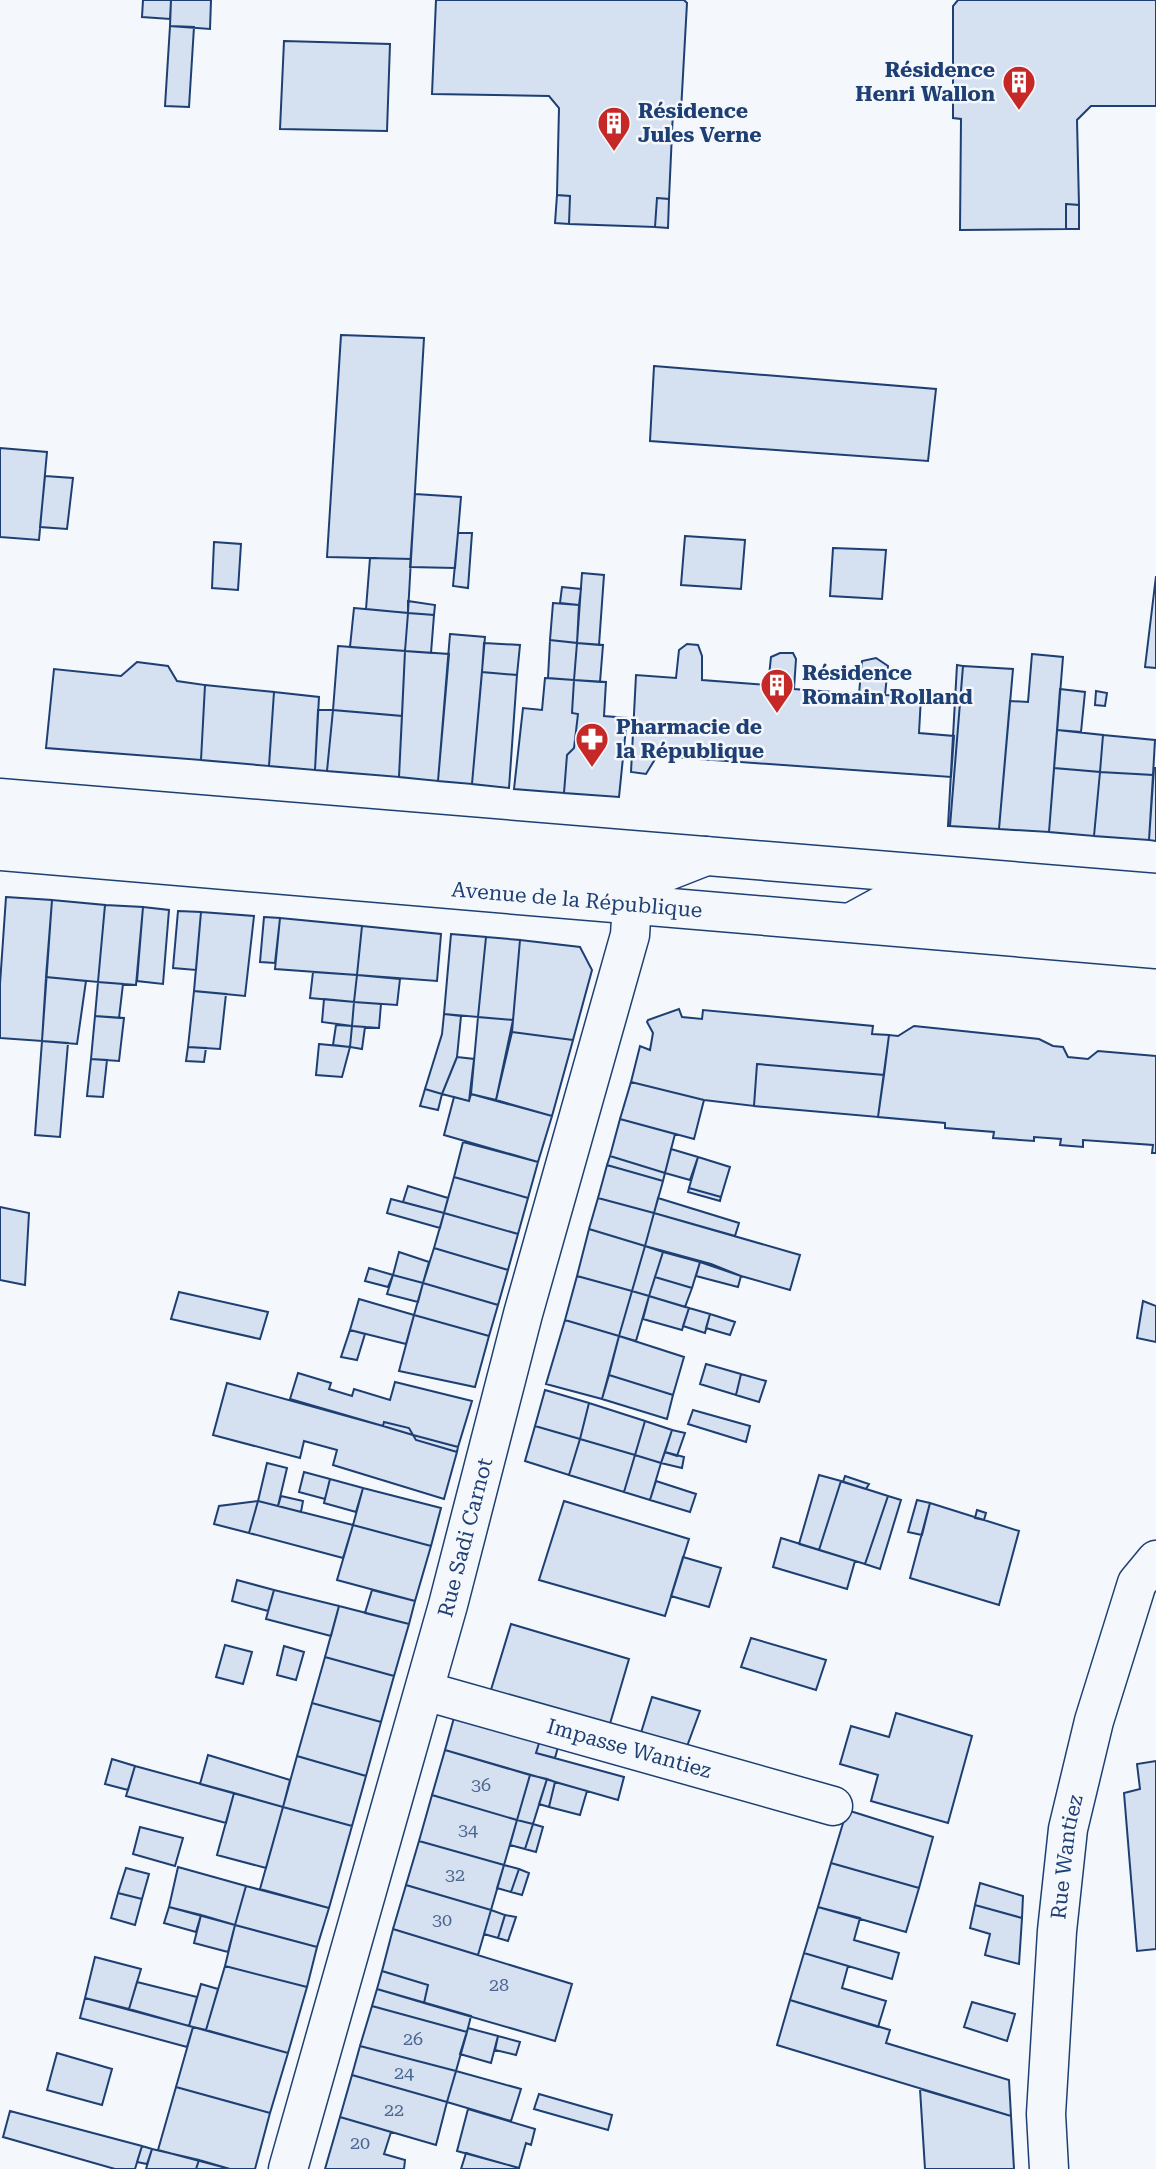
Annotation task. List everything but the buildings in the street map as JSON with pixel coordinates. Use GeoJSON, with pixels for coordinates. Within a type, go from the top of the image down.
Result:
{"type":"FeatureCollection","features":[{"type":"Feature","properties":{"kind":"main road"},"geometry":{"type":"LineString","coordinates":[[0,799],[1156,893]]}},
{"type":"Feature","properties":{"kind":"main road"},"geometry":{"type":"LineString","coordinates":[[0,824],[650,878],[706,856]]}},
{"type":"Feature","properties":{"kind":"main road","name":"Avenue de la République"},"geometry":{"type":"LineString","coordinates":[[0,851],[1156,949]]}},
{"type":"Feature","properties":{"kind":"main road"},"geometry":{"type":"LineString","coordinates":[[852,922],[894,899],[1156,922]]}},
{"type":"Feature","properties":{"kind":"main road","name":"Rue Sadi Carnot"},"geometry":{"type":"LineString","coordinates":[[288,2169],[425,1691],[527,1301],[630,935],[632,904]]}},
{"type":"Feature","properties":{"kind":"main road","name":"Rue Wantiez"},"geometry":{"type":"LineString","coordinates":[[1049,2169],[1046,2114],[1057,1931],[1068,1829],[1094,1721],[1137,1583],[1156,1560]]}},
{"type":"Feature","properties":{"kind":"main road","name":"Impasse Wantiez"},"geometry":{"type":"LineString","coordinates":[[425,1691],[833,1806]]}},
{"type":"Feature","properties":{"kind":"place","name":"Résidence Henri Wallon"},"geometry":{"type":"Point","coordinates":[1019,112]}},
{"type":"Feature","properties":{"kind":"place","name":"Résidence Jules Verne"},"geometry":{"type":"Point","coordinates":[614,153]}},
{"type":"Feature","properties":{"kind":"place","name":"Résidence Romain Rolland"},"geometry":{"type":"Point","coordinates":[777,715]}},
{"type":"Feature","properties":{"kind":"place","name":"Pharmacie de la République"},"geometry":{"type":"Point","coordinates":[592,769]}}]}
